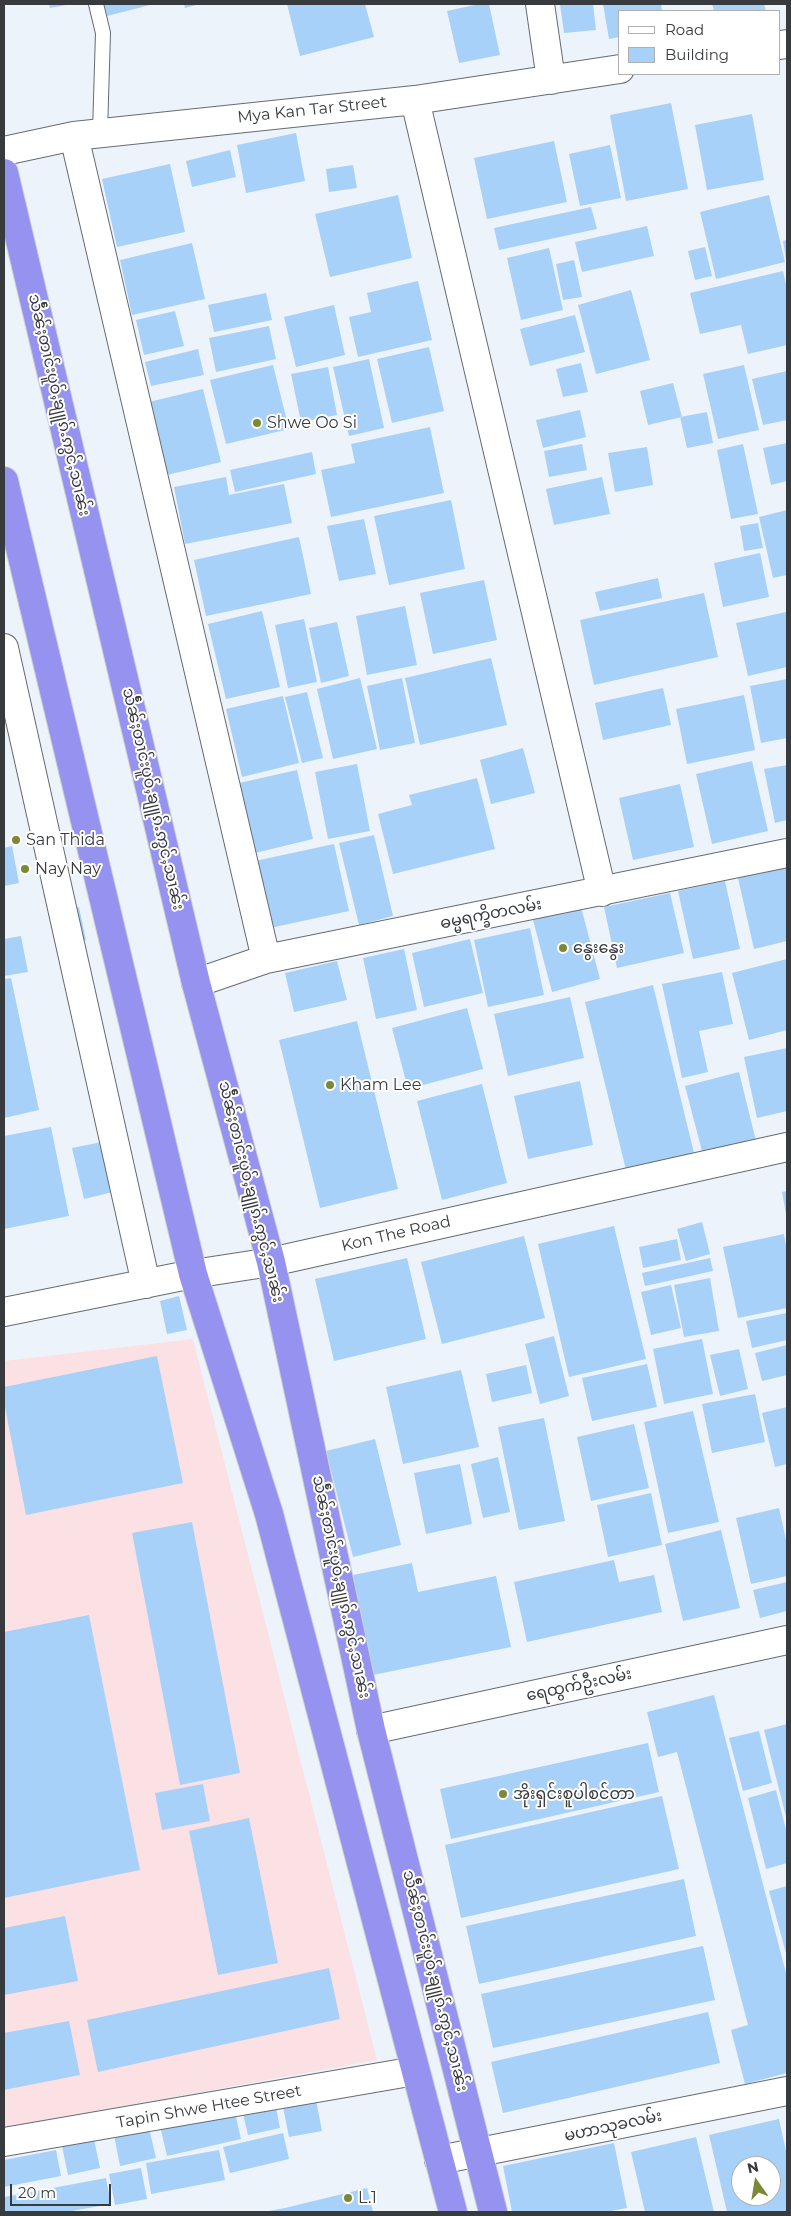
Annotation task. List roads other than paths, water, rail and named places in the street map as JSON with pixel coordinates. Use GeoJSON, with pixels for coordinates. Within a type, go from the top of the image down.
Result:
{"type":"FeatureCollection","features":[{"type":"Feature","properties":{"kind":"highway","name":"သဵႅၼ်ႈတၢင်းပူဝ်ႇၶျူၵ်ႉဢွင်ႇသၢၼ်း"},"geometry":{"type":"LineString","coordinates":[[4,173],[196,983],[271,1262],[371,1730],[493,2212]]}},
{"type":"Feature","properties":{"kind":"highway"},"geometry":{"type":"LineString","coordinates":[[4,481],[193,1274],[269,1514],[453,2212]]}},
{"type":"Feature","properties":{"kind":"street"},"geometry":{"type":"LineString","coordinates":[[540,4],[551,80]]}},
{"type":"Feature","properties":{"kind":"street","name":"Mya Kan Tar Street"},"geometry":{"type":"LineString","coordinates":[[4,151],[87,134],[415,100],[618,69]]}},
{"type":"Feature","properties":{"kind":"street"},"geometry":{"type":"LineString","coordinates":[[415,100],[602,892]]}},
{"type":"Feature","properties":{"kind":"street"},"geometry":{"type":"LineString","coordinates":[[87,134],[266,959]]}},
{"type":"Feature","properties":{"kind":"street"},"geometry":{"type":"LineString","coordinates":[[4,648],[146,1284]]}},
{"type":"Feature","properties":{"kind":"street","name":"ဓမ္မရက္ခိတလမ်း"},"geometry":{"type":"LineString","coordinates":[[196,983],[266,959],[787,853]]}},
{"type":"Feature","properties":{"kind":"street","name":"Kon The Road"},"geometry":{"type":"LineString","coordinates":[[4,1312],[193,1274],[271,1262],[787,1147]]}},
{"type":"Feature","properties":{"kind":"street","name":"ရေထွက်ဦးလမ်း"},"geometry":{"type":"LineString","coordinates":[[371,1730],[787,1640]]}},
{"type":"Feature","properties":{"kind":"street","name":"Tapin Shwe Htee Street"},"geometry":{"type":"LineString","coordinates":[[4,2142],[415,2071]]}},
{"type":"Feature","properties":{"kind":"street","name":"မဟာသုခလမ်း"},"geometry":{"type":"LineString","coordinates":[[439,2160],[479,2154],[787,2091]]}},
{"type":"Feature","properties":{"kind":"lane"},"geometry":{"type":"LineString","coordinates":[[87,134],[102,32],[96,4]]}},
{"type":"Feature","properties":{"kind":"place","name":"Shwe Oo Si"},"geometry":{"type":"Point","coordinates":[257,423]}},
{"type":"Feature","properties":{"kind":"place","name":"San Thida"},"geometry":{"type":"Point","coordinates":[16,840]}},
{"type":"Feature","properties":{"kind":"place","name":"Nay Nay"},"geometry":{"type":"Point","coordinates":[25,869]}},
{"type":"Feature","properties":{"kind":"place","name":"နွေးနွေး"},"geometry":{"type":"Point","coordinates":[563,948]}},
{"type":"Feature","properties":{"kind":"place","name":"Kham Lee"},"geometry":{"type":"Point","coordinates":[330,1085]}},
{"type":"Feature","properties":{"kind":"place","name":"အိုးရှင်းစူပါစင်တာ"},"geometry":{"type":"Point","coordinates":[503,1794]}},
{"type":"Feature","properties":{"kind":"place","name":"L.1"},"geometry":{"type":"Point","coordinates":[348,2198]}}]}
